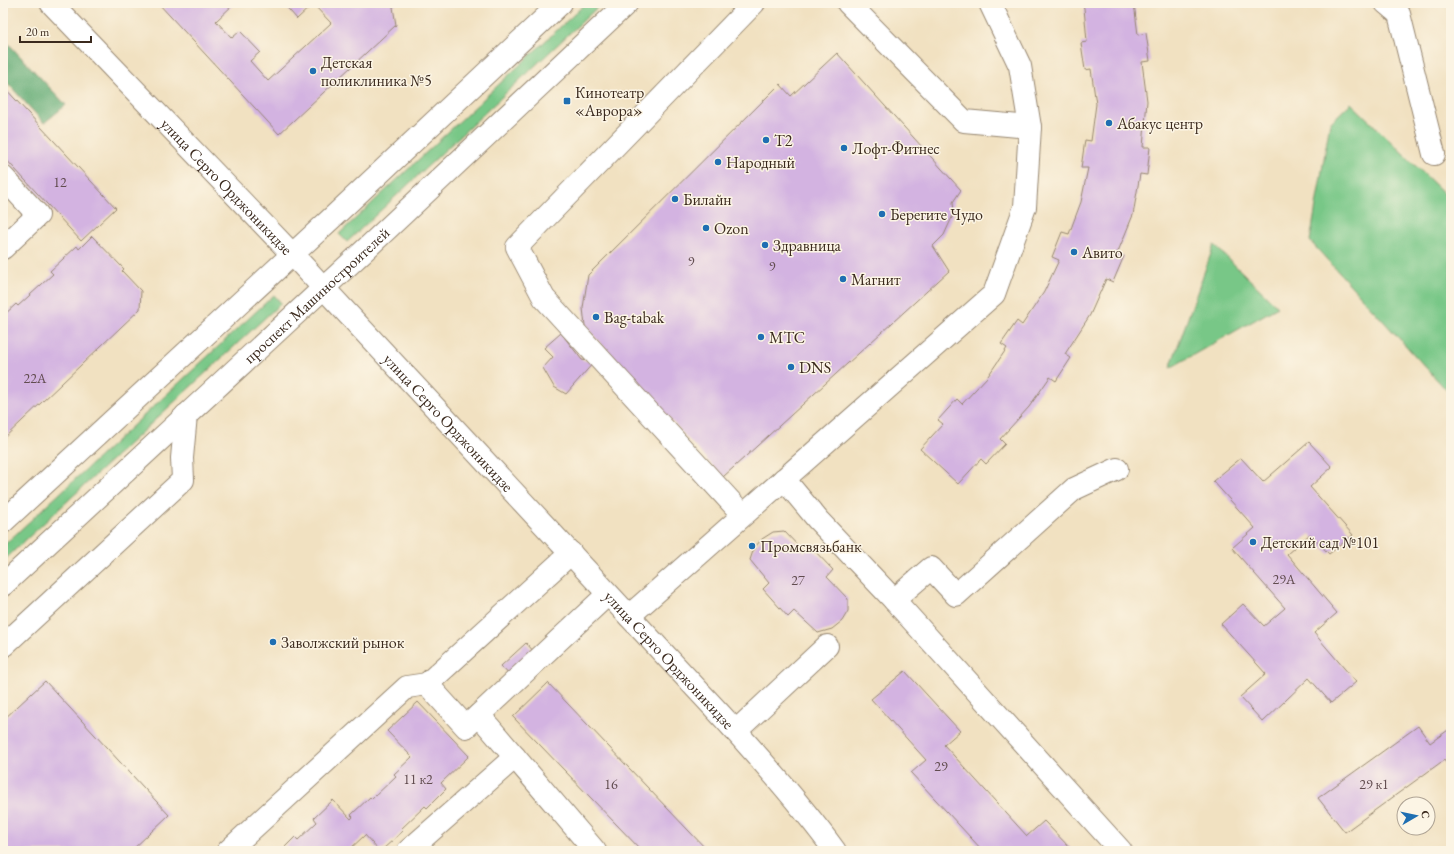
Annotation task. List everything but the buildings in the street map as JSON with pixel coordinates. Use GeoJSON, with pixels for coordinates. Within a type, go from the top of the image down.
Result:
{"type":"FeatureCollection","features":[{"type":"Feature","properties":{"kind":"main road"},"geometry":{"type":"LineString","coordinates":[[3,522],[334,216],[561,3]]}},
{"type":"Feature","properties":{"kind":"main road","name":"проспект Машиностроителей"},"geometry":{"type":"LineString","coordinates":[[3,585],[324,288],[627,3]]}},
{"type":"Feature","properties":{"kind":"main road"},"geometry":{"type":"LineString","coordinates":[[743,515],[544,298],[517,247],[754,3]]}},
{"type":"Feature","properties":{"kind":"main road"},"geometry":{"type":"LineString","coordinates":[[848,3],[964,121],[1030,127]]}},
{"type":"Feature","properties":{"kind":"main road"},"geometry":{"type":"LineString","coordinates":[[629,616],[994,294],[1025,207],[1030,127],[1020,66],[990,3]]}},
{"type":"Feature","properties":{"kind":"main road"},"geometry":{"type":"LineString","coordinates":[[1386,3],[1398,14],[1434,154]]}},
{"type":"Feature","properties":{"kind":"main road","name":"улица Серго Орджоникидзе"},"geometry":{"type":"LineString","coordinates":[[53,4],[324,288],[736,731],[792,796],[835,851]]}},
{"type":"Feature","properties":{"kind":"main road"},"geometry":{"type":"LineString","coordinates":[[3,177],[38,215],[3,248]]}},
{"type":"Feature","properties":{"kind":"main road"},"geometry":{"type":"LineString","coordinates":[[3,646],[183,480],[182,458],[186,416]]}},
{"type":"Feature","properties":{"kind":"main road"},"geometry":{"type":"LineString","coordinates":[[894,600],[931,568],[956,595],[1074,489],[1117,469]]}},
{"type":"Feature","properties":{"kind":"main road"},"geometry":{"type":"LineString","coordinates":[[784,479],[818,520],[894,600],[1122,851]]}},
{"type":"Feature","properties":{"kind":"main road"},"geometry":{"type":"LineString","coordinates":[[228,851],[408,687],[427,684],[571,553]]}},
{"type":"Feature","properties":{"kind":"main road"},"geometry":{"type":"LineString","coordinates":[[427,684],[466,726],[608,594]]}},
{"type":"Feature","properties":{"kind":"main road"},"geometry":{"type":"LineString","coordinates":[[736,731],[828,646]]}},
{"type":"Feature","properties":{"kind":"main road"},"geometry":{"type":"LineString","coordinates":[[479,715],[595,851]]}},
{"type":"Feature","properties":{"kind":"main road"},"geometry":{"type":"LineString","coordinates":[[408,851],[515,757]]}},
{"type":"Feature","properties":{"kind":"green space"},"geometry":{"type":"Polygon","coordinates":[[[586,3],[602,3],[347,242],[339,234],[586,3]]]}},
{"type":"Feature","properties":{"kind":"green space"},"geometry":{"type":"Polygon","coordinates":[[[3,38],[66,105],[44,123],[3,78],[3,38]]]}},
{"type":"Feature","properties":{"kind":"green space"},"geometry":{"type":"Polygon","coordinates":[[[1351,103],[1451,200],[1451,395],[1310,241],[1330,123],[1351,103]]]}},
{"type":"Feature","properties":{"kind":"green space"},"geometry":{"type":"Polygon","coordinates":[[[1214,245],[1278,307],[1170,368],[1214,245]]]}},
{"type":"Feature","properties":{"kind":"green space"},"geometry":{"type":"Polygon","coordinates":[[[274,295],[281,303],[3,561],[3,546],[274,295]]]}},
{"type":"Feature","properties":{"kind":"place","name":"Детская поликлиника №5"},"geometry":{"type":"Point","coordinates":[313,71]}},
{"type":"Feature","properties":{"kind":"place","name":"Кинотеатр «Аврора»"},"geometry":{"type":"Point","coordinates":[567,101]}},
{"type":"Feature","properties":{"kind":"place","name":"Абакус центр"},"geometry":{"type":"Point","coordinates":[1109,123]}},
{"type":"Feature","properties":{"kind":"place","name":"T2"},"geometry":{"type":"Point","coordinates":[766,140]}},
{"type":"Feature","properties":{"kind":"place","name":"Лофт-Фитнес"},"geometry":{"type":"Point","coordinates":[844,148]}},
{"type":"Feature","properties":{"kind":"place","name":"Народный"},"geometry":{"type":"Point","coordinates":[718,162]}},
{"type":"Feature","properties":{"kind":"place","name":"Билайн"},"geometry":{"type":"Point","coordinates":[675,199]}},
{"type":"Feature","properties":{"kind":"place","name":"Берегите Чудо"},"geometry":{"type":"Point","coordinates":[882,214]}},
{"type":"Feature","properties":{"kind":"place","name":"Ozon"},"geometry":{"type":"Point","coordinates":[706,228]}},
{"type":"Feature","properties":{"kind":"place","name":"Здравница"},"geometry":{"type":"Point","coordinates":[765,245]}},
{"type":"Feature","properties":{"kind":"place","name":"Авито"},"geometry":{"type":"Point","coordinates":[1074,252]}},
{"type":"Feature","properties":{"kind":"place","name":"Магнит"},"geometry":{"type":"Point","coordinates":[843,279]}},
{"type":"Feature","properties":{"kind":"place","name":"Bag-tabak"},"geometry":{"type":"Point","coordinates":[596,317]}},
{"type":"Feature","properties":{"kind":"place","name":"МТС"},"geometry":{"type":"Point","coordinates":[761,337]}},
{"type":"Feature","properties":{"kind":"place","name":"DNS"},"geometry":{"type":"Point","coordinates":[791,367]}},
{"type":"Feature","properties":{"kind":"place","name":"Детский сад №101"},"geometry":{"type":"Point","coordinates":[1253,542]}},
{"type":"Feature","properties":{"kind":"place","name":"Промсвязьбанк"},"geometry":{"type":"Point","coordinates":[752,546]}},
{"type":"Feature","properties":{"kind":"place","name":"Заволжский рынок"},"geometry":{"type":"Point","coordinates":[273,642]}}]}
